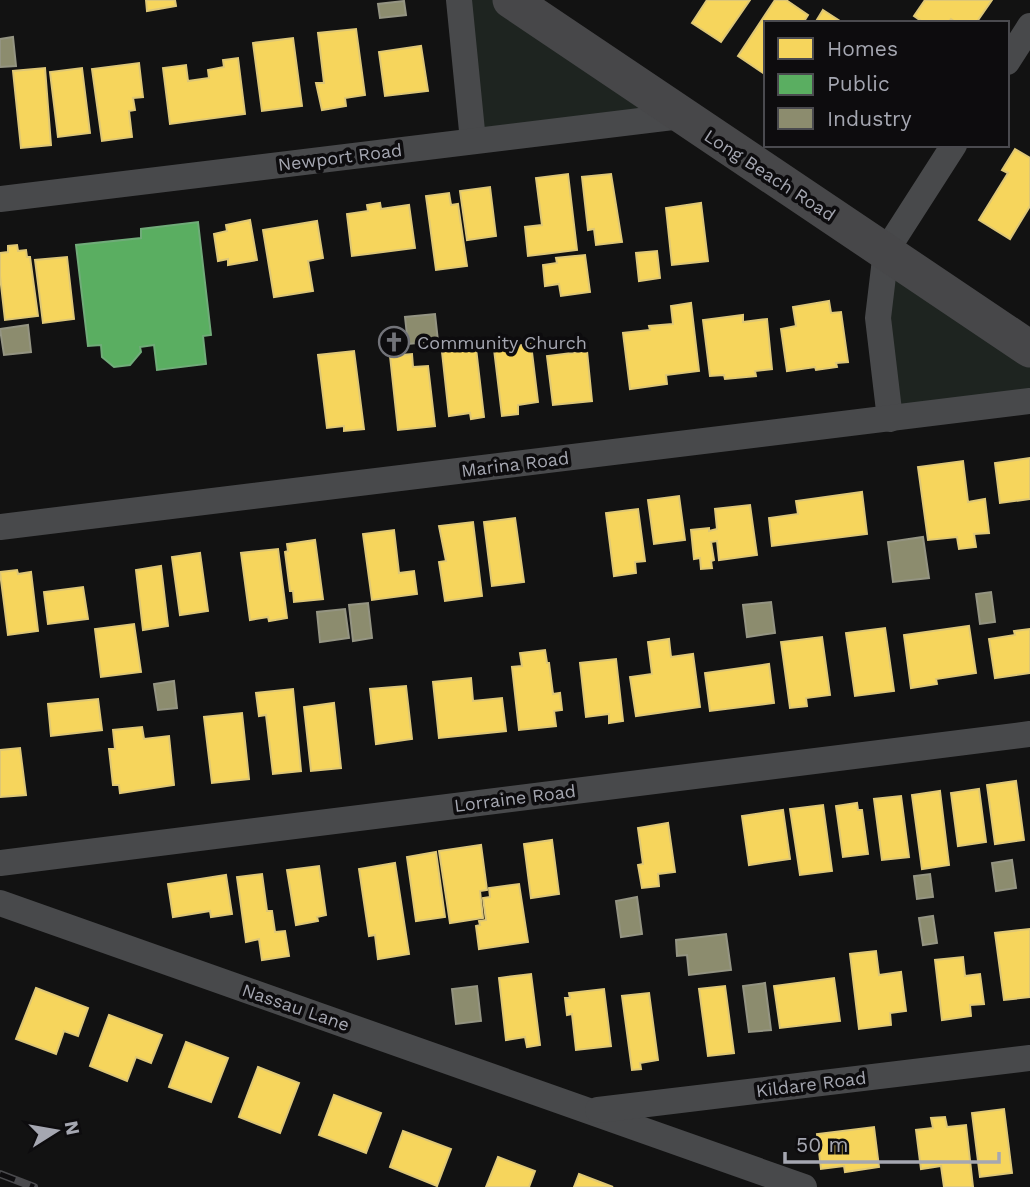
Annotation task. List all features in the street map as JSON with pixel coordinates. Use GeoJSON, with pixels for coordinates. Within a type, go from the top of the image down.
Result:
{"type":"FeatureCollection","features":[{"type":"Feature","properties":{"kind":"main road","name":"Long Beach Road"},"geometry":{"type":"LineString","coordinates":[[511,0],[1030,349]]}},
{"type":"Feature","properties":{"kind":"street"},"geometry":{"type":"LineString","coordinates":[[459,0],[473,141]]}},
{"type":"Feature","properties":{"kind":"street"},"geometry":{"type":"LineString","coordinates":[[1009,59],[1030,26]]}},
{"type":"Feature","properties":{"kind":"street","name":"Newport Road"},"geometry":{"type":"LineString","coordinates":[[0,199],[681,116]]}},
{"type":"Feature","properties":{"kind":"street"},"geometry":{"type":"LineString","coordinates":[[890,419],[878,318],[886,251],[953,147]]}},
{"type":"Feature","properties":{"kind":"street","name":"Marina Road"},"geometry":{"type":"LineString","coordinates":[[0,527],[1030,401]]}},
{"type":"Feature","properties":{"kind":"street","name":"Lorraine Road"},"geometry":{"type":"LineString","coordinates":[[0,863],[1030,734]]}},
{"type":"Feature","properties":{"kind":"street","name":"Nassau Lane"},"geometry":{"type":"LineString","coordinates":[[0,903],[804,1187]]}},
{"type":"Feature","properties":{"kind":"street","name":"Kildare Road"},"geometry":{"type":"LineString","coordinates":[[593,1111],[1030,1058]]}},
{"type":"Feature","properties":{"kind":"shaded area"},"geometry":{"type":"Polygon","coordinates":[[[465,0],[500,0],[666,111],[477,135],[465,0]]]}},
{"type":"Feature","properties":{"kind":"shaded area"},"geometry":{"type":"Polygon","coordinates":[[[893,270],[1030,363],[1030,391],[899,410],[888,317],[893,270]]]}},
{"type":"Feature","properties":{"kind":"building: Homes"},"geometry":{"type":"Polygon","coordinates":[[[146,0],[175,0],[176,6],[147,11],[146,0]]]}},
{"type":"Feature","properties":{"kind":"building: Homes"},"geometry":{"type":"Polygon","coordinates":[[[707,0],[750,0],[721,42],[692,23],[707,0]]]}},
{"type":"Feature","properties":{"kind":"building: Homes"},"geometry":{"type":"Polygon","coordinates":[[[775,0],[786,0],[808,15],[804,21],[764,21],[764,74],[738,56],[775,0]]]}},
{"type":"Feature","properties":{"kind":"building: Homes"},"geometry":{"type":"Polygon","coordinates":[[[925,0],[992,0],[977,21],[921,21],[914,16],[925,0]]]}},
{"type":"Feature","properties":{"kind":"building: Homes"},"geometry":{"type":"Polygon","coordinates":[[[823,10],[840,21],[816,21],[823,10]]]}},
{"type":"Feature","properties":{"kind":"building: Homes"},"geometry":{"type":"Polygon","coordinates":[[[356,29],[365,95],[345,98],[346,106],[322,110],[316,83],[324,83],[318,33],[356,29]]]}},
{"type":"Feature","properties":{"kind":"building: Homes"},"geometry":{"type":"Polygon","coordinates":[[[293,38],[302,106],[262,111],[253,43],[293,38]]]}},
{"type":"Feature","properties":{"kind":"building: Homes"},"geometry":{"type":"Polygon","coordinates":[[[421,46],[428,91],[385,96],[379,52],[421,46]]]}},
{"type":"Feature","properties":{"kind":"building: Homes"},"geometry":{"type":"Polygon","coordinates":[[[238,58],[245,114],[170,124],[163,68],[186,65],[188,81],[209,78],[208,70],[224,67],[223,60],[238,58]]]}},
{"type":"Feature","properties":{"kind":"building: Homes"},"geometry":{"type":"Polygon","coordinates":[[[139,63],[143,97],[133,98],[135,110],[129,111],[132,137],[102,141],[92,69],[139,63]]]}},
{"type":"Feature","properties":{"kind":"building: Homes"},"geometry":{"type":"Polygon","coordinates":[[[45,68],[51,145],[21,148],[13,71],[45,68]]]}},
{"type":"Feature","properties":{"kind":"building: Homes"},"geometry":{"type":"Polygon","coordinates":[[[82,68],[90,133],[58,137],[50,72],[82,68]]]}},
{"type":"Feature","properties":{"kind":"building: Homes"},"geometry":{"type":"Polygon","coordinates":[[[1015,149],[1030,158],[1030,206],[1010,239],[979,220],[1008,173],[1002,170],[1015,149]]]}},
{"type":"Feature","properties":{"kind":"building: Homes"},"geometry":{"type":"Polygon","coordinates":[[[568,174],[577,250],[528,256],[525,227],[542,225],[536,178],[568,174]]]}},
{"type":"Feature","properties":{"kind":"building: Homes"},"geometry":{"type":"Polygon","coordinates":[[[611,174],[622,242],[596,245],[594,229],[588,230],[582,177],[611,174]]]}},
{"type":"Feature","properties":{"kind":"building: Homes"},"geometry":{"type":"Polygon","coordinates":[[[490,187],[496,236],[467,240],[460,191],[490,187]]]}},
{"type":"Feature","properties":{"kind":"building: Homes"},"geometry":{"type":"Polygon","coordinates":[[[449,193],[451,205],[458,204],[467,266],[436,270],[426,196],[449,193]]]}},
{"type":"Feature","properties":{"kind":"building: Homes"},"geometry":{"type":"Polygon","coordinates":[[[380,203],[381,209],[409,205],[415,248],[352,256],[347,214],[368,211],[367,205],[380,203]]]}},
{"type":"Feature","properties":{"kind":"building: Homes"},"geometry":{"type":"Polygon","coordinates":[[[701,203],[708,261],[672,265],[666,208],[701,203]]]}},
{"type":"Feature","properties":{"kind":"building: Homes"},"geometry":{"type":"Polygon","coordinates":[[[250,220],[257,260],[228,265],[228,259],[218,261],[214,234],[227,231],[226,225],[250,220]]]}},
{"type":"Feature","properties":{"kind":"building: Homes"},"geometry":{"type":"Polygon","coordinates":[[[317,221],[323,258],[308,261],[313,291],[274,297],[263,230],[317,221]]]}},
{"type":"Feature","properties":{"kind":"building: Homes"},"geometry":{"type":"Polygon","coordinates":[[[17,245],[18,251],[26,250],[27,257],[30,257],[38,316],[5,320],[0,253],[8,252],[8,246],[17,245]]]}},
{"type":"Feature","properties":{"kind":"building: Homes"},"geometry":{"type":"Polygon","coordinates":[[[657,251],[660,278],[639,281],[636,253],[657,251]]]}},
{"type":"Feature","properties":{"kind":"building: Homes"},"geometry":{"type":"Polygon","coordinates":[[[585,255],[590,292],[561,296],[559,284],[545,286],[543,265],[557,263],[556,258],[585,255]]]}},
{"type":"Feature","properties":{"kind":"building: Homes"},"geometry":{"type":"Polygon","coordinates":[[[67,257],[74,319],[43,323],[35,260],[67,257]]]}},
{"type":"Feature","properties":{"kind":"building: Homes"},"geometry":{"type":"Polygon","coordinates":[[[829,301],[831,313],[841,312],[848,362],[836,363],[837,367],[787,371],[781,329],[796,326],[793,307],[829,301]]]}},
{"type":"Feature","properties":{"kind":"building: Homes"},"geometry":{"type":"Polygon","coordinates":[[[691,303],[699,371],[666,375],[667,384],[630,389],[623,333],[650,330],[649,326],[673,324],[671,306],[691,303]]]}},
{"type":"Feature","properties":{"kind":"building: Homes"},"geometry":{"type":"Polygon","coordinates":[[[743,315],[743,322],[767,319],[772,369],[755,371],[756,376],[725,379],[724,375],[710,376],[703,320],[743,315]]]}},
{"type":"Feature","properties":{"kind":"building: Homes"},"geometry":{"type":"Polygon","coordinates":[[[531,344],[538,402],[518,405],[518,414],[502,416],[494,349],[531,344]]]}},
{"type":"Feature","properties":{"kind":"building: Homes"},"geometry":{"type":"Polygon","coordinates":[[[476,348],[484,417],[471,419],[470,413],[449,416],[442,352],[476,348]]]}},
{"type":"Feature","properties":{"kind":"building: Homes"},"geometry":{"type":"Polygon","coordinates":[[[354,351],[364,429],[344,431],[344,426],[327,428],[318,355],[354,351]]]}},
{"type":"Feature","properties":{"kind":"building: Homes"},"geometry":{"type":"Polygon","coordinates":[[[587,351],[592,401],[553,405],[547,356],[587,351]]]}},
{"type":"Feature","properties":{"kind":"building: Homes"},"geometry":{"type":"Polygon","coordinates":[[[412,354],[413,367],[428,366],[435,426],[398,430],[390,356],[412,354]]]}},
{"type":"Feature","properties":{"kind":"building: Homes"},"geometry":{"type":"Polygon","coordinates":[[[1030,458],[1030,499],[1000,503],[995,463],[1030,458]]]}},
{"type":"Feature","properties":{"kind":"building: Homes"},"geometry":{"type":"Polygon","coordinates":[[[963,461],[968,502],[985,499],[989,533],[974,534],[976,547],[959,549],[957,537],[928,540],[918,467],[963,461]]]}},
{"type":"Feature","properties":{"kind":"building: Homes"},"geometry":{"type":"Polygon","coordinates":[[[862,492],[867,534],[772,546],[769,518],[798,514],[796,501],[862,492]]]}},
{"type":"Feature","properties":{"kind":"building: Homes"},"geometry":{"type":"Polygon","coordinates":[[[679,496],[685,540],[654,544],[648,500],[679,496]]]}},
{"type":"Feature","properties":{"kind":"building: Homes"},"geometry":{"type":"Polygon","coordinates":[[[750,505],[757,555],[719,560],[717,541],[711,542],[714,560],[711,561],[712,568],[701,569],[700,558],[694,559],[691,530],[717,529],[715,509],[750,505]]]}},
{"type":"Feature","properties":{"kind":"building: Homes"},"geometry":{"type":"Polygon","coordinates":[[[638,509],[645,561],[635,562],[636,573],[614,576],[606,513],[638,509]]]}},
{"type":"Feature","properties":{"kind":"building: Homes"},"geometry":{"type":"Polygon","coordinates":[[[515,518],[524,582],[492,586],[484,522],[515,518]]]}},
{"type":"Feature","properties":{"kind":"building: Homes"},"geometry":{"type":"Polygon","coordinates":[[[473,522],[482,596],[445,601],[439,562],[446,561],[439,526],[473,522]]]}},
{"type":"Feature","properties":{"kind":"building: Homes"},"geometry":{"type":"Polygon","coordinates":[[[394,530],[399,573],[414,571],[417,594],[372,600],[363,534],[394,530]]]}},
{"type":"Feature","properties":{"kind":"building: Homes"},"geometry":{"type":"Polygon","coordinates":[[[315,540],[323,599],[294,602],[285,552],[288,551],[287,544],[315,540]]]}},
{"type":"Feature","properties":{"kind":"building: Homes"},"geometry":{"type":"Polygon","coordinates":[[[278,549],[287,618],[250,620],[241,553],[278,549]]]}},
{"type":"Feature","properties":{"kind":"building: Homes"},"geometry":{"type":"Polygon","coordinates":[[[200,553],[208,611],[180,615],[172,557],[200,553]]]}},
{"type":"Feature","properties":{"kind":"building: Homes"},"geometry":{"type":"Polygon","coordinates":[[[161,566],[168,626],[143,630],[136,570],[161,566]]]}},
{"type":"Feature","properties":{"kind":"building: Homes"},"geometry":{"type":"Polygon","coordinates":[[[17,570],[18,574],[31,572],[38,631],[8,635],[0,572],[17,570]]]}},
{"type":"Feature","properties":{"kind":"building: Homes"},"geometry":{"type":"Polygon","coordinates":[[[83,587],[88,619],[48,624],[44,592],[83,587]]]}},
{"type":"Feature","properties":{"kind":"building: Homes"},"geometry":{"type":"Polygon","coordinates":[[[134,624],[141,672],[101,677],[95,629],[134,624]]]}},
{"type":"Feature","properties":{"kind":"building: Homes"},"geometry":{"type":"Polygon","coordinates":[[[969,626],[976,673],[936,679],[937,684],[911,688],[904,635],[969,626]]]}},
{"type":"Feature","properties":{"kind":"building: Homes"},"geometry":{"type":"Polygon","coordinates":[[[885,628],[894,691],[855,696],[846,633],[885,628]]]}},
{"type":"Feature","properties":{"kind":"building: Homes"},"geometry":{"type":"Polygon","coordinates":[[[1030,629],[1030,673],[995,678],[989,639],[1015,635],[1014,631],[1030,629]]]}},
{"type":"Feature","properties":{"kind":"building: Homes"},"geometry":{"type":"Polygon","coordinates":[[[822,637],[830,695],[806,698],[807,706],[790,708],[781,642],[822,637]]]}},
{"type":"Feature","properties":{"kind":"building: Homes"},"geometry":{"type":"Polygon","coordinates":[[[669,639],[671,657],[693,654],[700,707],[636,716],[630,677],[652,674],[648,642],[669,639]]]}},
{"type":"Feature","properties":{"kind":"building: Homes"},"geometry":{"type":"Polygon","coordinates":[[[545,650],[553,694],[560,693],[562,710],[554,711],[556,726],[519,730],[512,667],[522,666],[520,653],[545,650]]]}},
{"type":"Feature","properties":{"kind":"building: Homes"},"geometry":{"type":"Polygon","coordinates":[[[616,659],[623,721],[609,723],[609,714],[586,717],[580,663],[616,659]]]}},
{"type":"Feature","properties":{"kind":"building: Homes"},"geometry":{"type":"Polygon","coordinates":[[[769,664],[774,703],[710,711],[705,673],[769,664]]]}},
{"type":"Feature","properties":{"kind":"building: Homes"},"geometry":{"type":"Polygon","coordinates":[[[471,678],[473,701],[502,698],[506,731],[439,738],[433,682],[471,678]]]}},
{"type":"Feature","properties":{"kind":"building: Homes"},"geometry":{"type":"Polygon","coordinates":[[[406,686],[412,739],[376,744],[370,689],[406,686]]]}},
{"type":"Feature","properties":{"kind":"building: Homes"},"geometry":{"type":"Polygon","coordinates":[[[293,689],[301,771],[273,774],[266,715],[259,716],[256,693],[293,689]]]}},
{"type":"Feature","properties":{"kind":"building: Homes"},"geometry":{"type":"Polygon","coordinates":[[[98,699],[102,730],[51,736],[48,704],[98,699]]]}},
{"type":"Feature","properties":{"kind":"building: Homes"},"geometry":{"type":"Polygon","coordinates":[[[334,703],[341,768],[311,771],[304,707],[334,703]]]}},
{"type":"Feature","properties":{"kind":"building: Homes"},"geometry":{"type":"Polygon","coordinates":[[[242,713],[249,779],[212,783],[204,717],[242,713]]]}},
{"type":"Feature","properties":{"kind":"building: Homes"},"geometry":{"type":"Polygon","coordinates":[[[142,727],[144,739],[169,736],[174,785],[120,793],[119,785],[113,785],[109,749],[115,749],[113,730],[142,727]]]}},
{"type":"Feature","properties":{"kind":"building: Homes"},"geometry":{"type":"Polygon","coordinates":[[[20,748],[26,795],[0,797],[0,750],[20,748]]]}},
{"type":"Feature","properties":{"kind":"building: Homes"},"geometry":{"type":"Polygon","coordinates":[[[1016,781],[1024,840],[995,844],[987,785],[1016,781]]]}},
{"type":"Feature","properties":{"kind":"building: Homes"},"geometry":{"type":"Polygon","coordinates":[[[979,789],[986,842],[958,846],[951,793],[979,789]]]}},
{"type":"Feature","properties":{"kind":"building: Homes"},"geometry":{"type":"Polygon","coordinates":[[[940,791],[949,865],[922,869],[912,795],[940,791]]]}},
{"type":"Feature","properties":{"kind":"building: Homes"},"geometry":{"type":"Polygon","coordinates":[[[901,796],[909,857],[882,860],[874,799],[901,796]]]}},
{"type":"Feature","properties":{"kind":"building: Homes"},"geometry":{"type":"Polygon","coordinates":[[[857,803],[858,810],[862,810],[868,854],[843,857],[836,806],[857,803]]]}},
{"type":"Feature","properties":{"kind":"building: Homes"},"geometry":{"type":"Polygon","coordinates":[[[823,805],[832,871],[800,875],[790,809],[823,805]]]}},
{"type":"Feature","properties":{"kind":"building: Homes"},"geometry":{"type":"Polygon","coordinates":[[[783,810],[790,859],[749,865],[742,816],[783,810]]]}},
{"type":"Feature","properties":{"kind":"building: Homes"},"geometry":{"type":"Polygon","coordinates":[[[668,823],[675,872],[658,874],[659,886],[642,888],[638,865],[643,864],[638,828],[668,823]]]}},
{"type":"Feature","properties":{"kind":"building: Homes"},"geometry":{"type":"Polygon","coordinates":[[[552,840],[559,894],[531,898],[524,844],[552,840]]]}},
{"type":"Feature","properties":{"kind":"building: Homes"},"geometry":{"type":"Polygon","coordinates":[[[481,845],[487,890],[480,891],[483,918],[450,923],[439,851],[481,845]]]}},
{"type":"Feature","properties":{"kind":"building: Homes"},"geometry":{"type":"Polygon","coordinates":[[[436,852],[445,917],[416,921],[407,857],[436,852]]]}},
{"type":"Feature","properties":{"kind":"building: Homes"},"geometry":{"type":"Polygon","coordinates":[[[395,863],[409,954],[378,959],[375,935],[369,936],[359,869],[395,863]]]}},
{"type":"Feature","properties":{"kind":"building: Homes"},"geometry":{"type":"Polygon","coordinates":[[[319,866],[326,915],[317,917],[318,921],[296,925],[287,870],[319,866]]]}},
{"type":"Feature","properties":{"kind":"building: Homes"},"geometry":{"type":"Polygon","coordinates":[[[262,874],[267,911],[272,911],[275,932],[285,931],[289,956],[262,960],[259,939],[246,942],[237,877],[262,874]]]}},
{"type":"Feature","properties":{"kind":"building: Homes"},"geometry":{"type":"Polygon","coordinates":[[[226,875],[232,914],[211,917],[210,911],[173,917],[168,884],[226,875]]]}},
{"type":"Feature","properties":{"kind":"building: Homes"},"geometry":{"type":"Polygon","coordinates":[[[519,884],[528,942],[479,949],[476,926],[480,925],[479,921],[486,920],[483,898],[490,897],[489,888],[519,884]]]}},
{"type":"Feature","properties":{"kind":"building: Homes"},"geometry":{"type":"Polygon","coordinates":[[[1030,929],[1030,997],[1004,1000],[995,933],[1030,929]]]}},
{"type":"Feature","properties":{"kind":"building: Homes"},"geometry":{"type":"Polygon","coordinates":[[[876,951],[879,975],[901,972],[906,1011],[890,1013],[891,1025],[859,1029],[850,954],[876,951]]]}},
{"type":"Feature","properties":{"kind":"building: Homes"},"geometry":{"type":"Polygon","coordinates":[[[963,957],[965,976],[980,974],[984,1004],[970,1005],[971,1016],[942,1020],[935,960],[963,957]]]}},
{"type":"Feature","properties":{"kind":"building: Homes"},"geometry":{"type":"Polygon","coordinates":[[[531,974],[540,1045],[527,1047],[525,1037],[506,1040],[499,978],[531,974]]]}},
{"type":"Feature","properties":{"kind":"building: Homes"},"geometry":{"type":"Polygon","coordinates":[[[834,978],[840,1021],[780,1028],[774,986],[834,978]]]}},
{"type":"Feature","properties":{"kind":"building: Homes"},"geometry":{"type":"Polygon","coordinates":[[[725,986],[734,1053],[708,1056],[699,989],[725,986]]]}},
{"type":"Feature","properties":{"kind":"building: Homes"},"geometry":{"type":"Polygon","coordinates":[[[36,988],[88,1008],[78,1036],[64,1031],[56,1054],[16,1039],[36,988]]]}},
{"type":"Feature","properties":{"kind":"building: Homes"},"geometry":{"type":"Polygon","coordinates":[[[604,989],[611,1046],[576,1050],[572,1014],[567,1015],[565,998],[570,998],[569,993],[604,989]]]}},
{"type":"Feature","properties":{"kind":"building: Homes"},"geometry":{"type":"Polygon","coordinates":[[[649,993],[658,1060],[640,1063],[641,1069],[632,1070],[622,996],[649,993]]]}},
{"type":"Feature","properties":{"kind":"building: Homes"},"geometry":{"type":"Polygon","coordinates":[[[109,1015],[162,1035],[151,1063],[136,1057],[127,1081],[90,1066],[109,1015]]]}},
{"type":"Feature","properties":{"kind":"building: Homes"},"geometry":{"type":"Polygon","coordinates":[[[186,1042],[228,1058],[211,1102],[169,1087],[186,1042]]]}},
{"type":"Feature","properties":{"kind":"building: Homes"},"geometry":{"type":"Polygon","coordinates":[[[258,1067],[299,1083],[280,1133],[239,1117],[258,1067]]]}},
{"type":"Feature","properties":{"kind":"building: Homes"},"geometry":{"type":"Polygon","coordinates":[[[334,1095],[381,1113],[366,1153],[319,1135],[334,1095]]]}},
{"type":"Feature","properties":{"kind":"building: Homes"},"geometry":{"type":"Polygon","coordinates":[[[1004,1109],[1012,1173],[980,1177],[972,1113],[1004,1109]]]}},
{"type":"Feature","properties":{"kind":"building: Homes"},"geometry":{"type":"Polygon","coordinates":[[[945,1117],[947,1127],[966,1125],[973,1187],[944,1187],[941,1166],[921,1169],[916,1130],[933,1128],[931,1118],[945,1117]]]}},
{"type":"Feature","properties":{"kind":"building: Homes"},"geometry":{"type":"Polygon","coordinates":[[[874,1127],[879,1167],[845,1172],[844,1166],[821,1169],[817,1134],[874,1127]]]}},
{"type":"Feature","properties":{"kind":"building: Homes"},"geometry":{"type":"Polygon","coordinates":[[[403,1131],[451,1149],[437,1186],[390,1167],[403,1131]]]}},
{"type":"Feature","properties":{"kind":"building: Homes"},"geometry":{"type":"Polygon","coordinates":[[[498,1157],[535,1171],[529,1187],[486,1187],[498,1157]]]}},
{"type":"Feature","properties":{"kind":"building: Homes"},"geometry":{"type":"Polygon","coordinates":[[[579,1174],[613,1187],[574,1187],[579,1174]]]}},
{"type":"Feature","properties":{"kind":"building: Public"},"geometry":{"type":"Polygon","coordinates":[[[198,222],[211,335],[203,336],[206,364],[157,370],[154,345],[140,347],[141,352],[130,365],[114,367],[102,357],[101,345],[88,346],[76,245],[141,238],[141,229],[198,222]]]}},
{"type":"Feature","properties":{"kind":"building: Industry"},"geometry":{"type":"Polygon","coordinates":[[[404,1],[406,15],[380,18],[378,4],[404,1]]]}},
{"type":"Feature","properties":{"kind":"building: Industry"},"geometry":{"type":"Polygon","coordinates":[[[13,37],[16,66],[0,67],[0,39],[13,37]]]}},
{"type":"Feature","properties":{"kind":"building: Industry"},"geometry":{"type":"Polygon","coordinates":[[[435,314],[438,341],[408,344],[405,317],[435,314]]]}},
{"type":"Feature","properties":{"kind":"building: Industry"},"geometry":{"type":"Polygon","coordinates":[[[28,325],[31,352],[4,355],[0,329],[28,325]]]}},
{"type":"Feature","properties":{"kind":"building: Industry"},"geometry":{"type":"Polygon","coordinates":[[[923,537],[929,578],[893,582],[888,542],[923,537]]]}},
{"type":"Feature","properties":{"kind":"building: Industry"},"geometry":{"type":"Polygon","coordinates":[[[991,592],[995,622],[980,624],[976,594],[991,592]]]}},
{"type":"Feature","properties":{"kind":"building: Industry"},"geometry":{"type":"Polygon","coordinates":[[[771,602],[775,633],[747,637],[743,605],[771,602]]]}},
{"type":"Feature","properties":{"kind":"building: Industry"},"geometry":{"type":"Polygon","coordinates":[[[368,603],[372,638],[353,641],[349,605],[368,603]]]}},
{"type":"Feature","properties":{"kind":"building: Industry"},"geometry":{"type":"Polygon","coordinates":[[[345,609],[349,638],[320,642],[317,612],[345,609]]]}},
{"type":"Feature","properties":{"kind":"building: Industry"},"geometry":{"type":"Polygon","coordinates":[[[174,681],[177,708],[158,710],[154,684],[174,681]]]}},
{"type":"Feature","properties":{"kind":"building: Industry"},"geometry":{"type":"Polygon","coordinates":[[[1012,860],[1016,888],[996,891],[992,863],[1012,860]]]}},
{"type":"Feature","properties":{"kind":"building: Industry"},"geometry":{"type":"Polygon","coordinates":[[[930,874],[933,897],[917,899],[914,876],[930,874]]]}},
{"type":"Feature","properties":{"kind":"building: Industry"},"geometry":{"type":"Polygon","coordinates":[[[637,897],[642,934],[621,937],[616,901],[637,897]]]}},
{"type":"Feature","properties":{"kind":"building: Industry"},"geometry":{"type":"Polygon","coordinates":[[[933,916],[937,943],[923,945],[919,918],[933,916]]]}},
{"type":"Feature","properties":{"kind":"building: Industry"},"geometry":{"type":"Polygon","coordinates":[[[726,934],[731,970],[689,975],[687,955],[677,956],[676,940],[726,934]]]}},
{"type":"Feature","properties":{"kind":"building: Industry"},"geometry":{"type":"Polygon","coordinates":[[[765,983],[771,1030],[749,1032],[743,986],[765,983]]]}},
{"type":"Feature","properties":{"kind":"building: Industry"},"geometry":{"type":"Polygon","coordinates":[[[477,986],[481,1021],[456,1024],[452,989],[477,986]]]}},
{"type":"Feature","properties":{"kind":"railway"},"geometry":{"type":"LineString","coordinates":[[0,1174],[34,1187]]}},
{"type":"Feature","properties":{"kind":"place","name":"Community Church"},"geometry":{"type":"Point","coordinates":[394,342]}}]}
